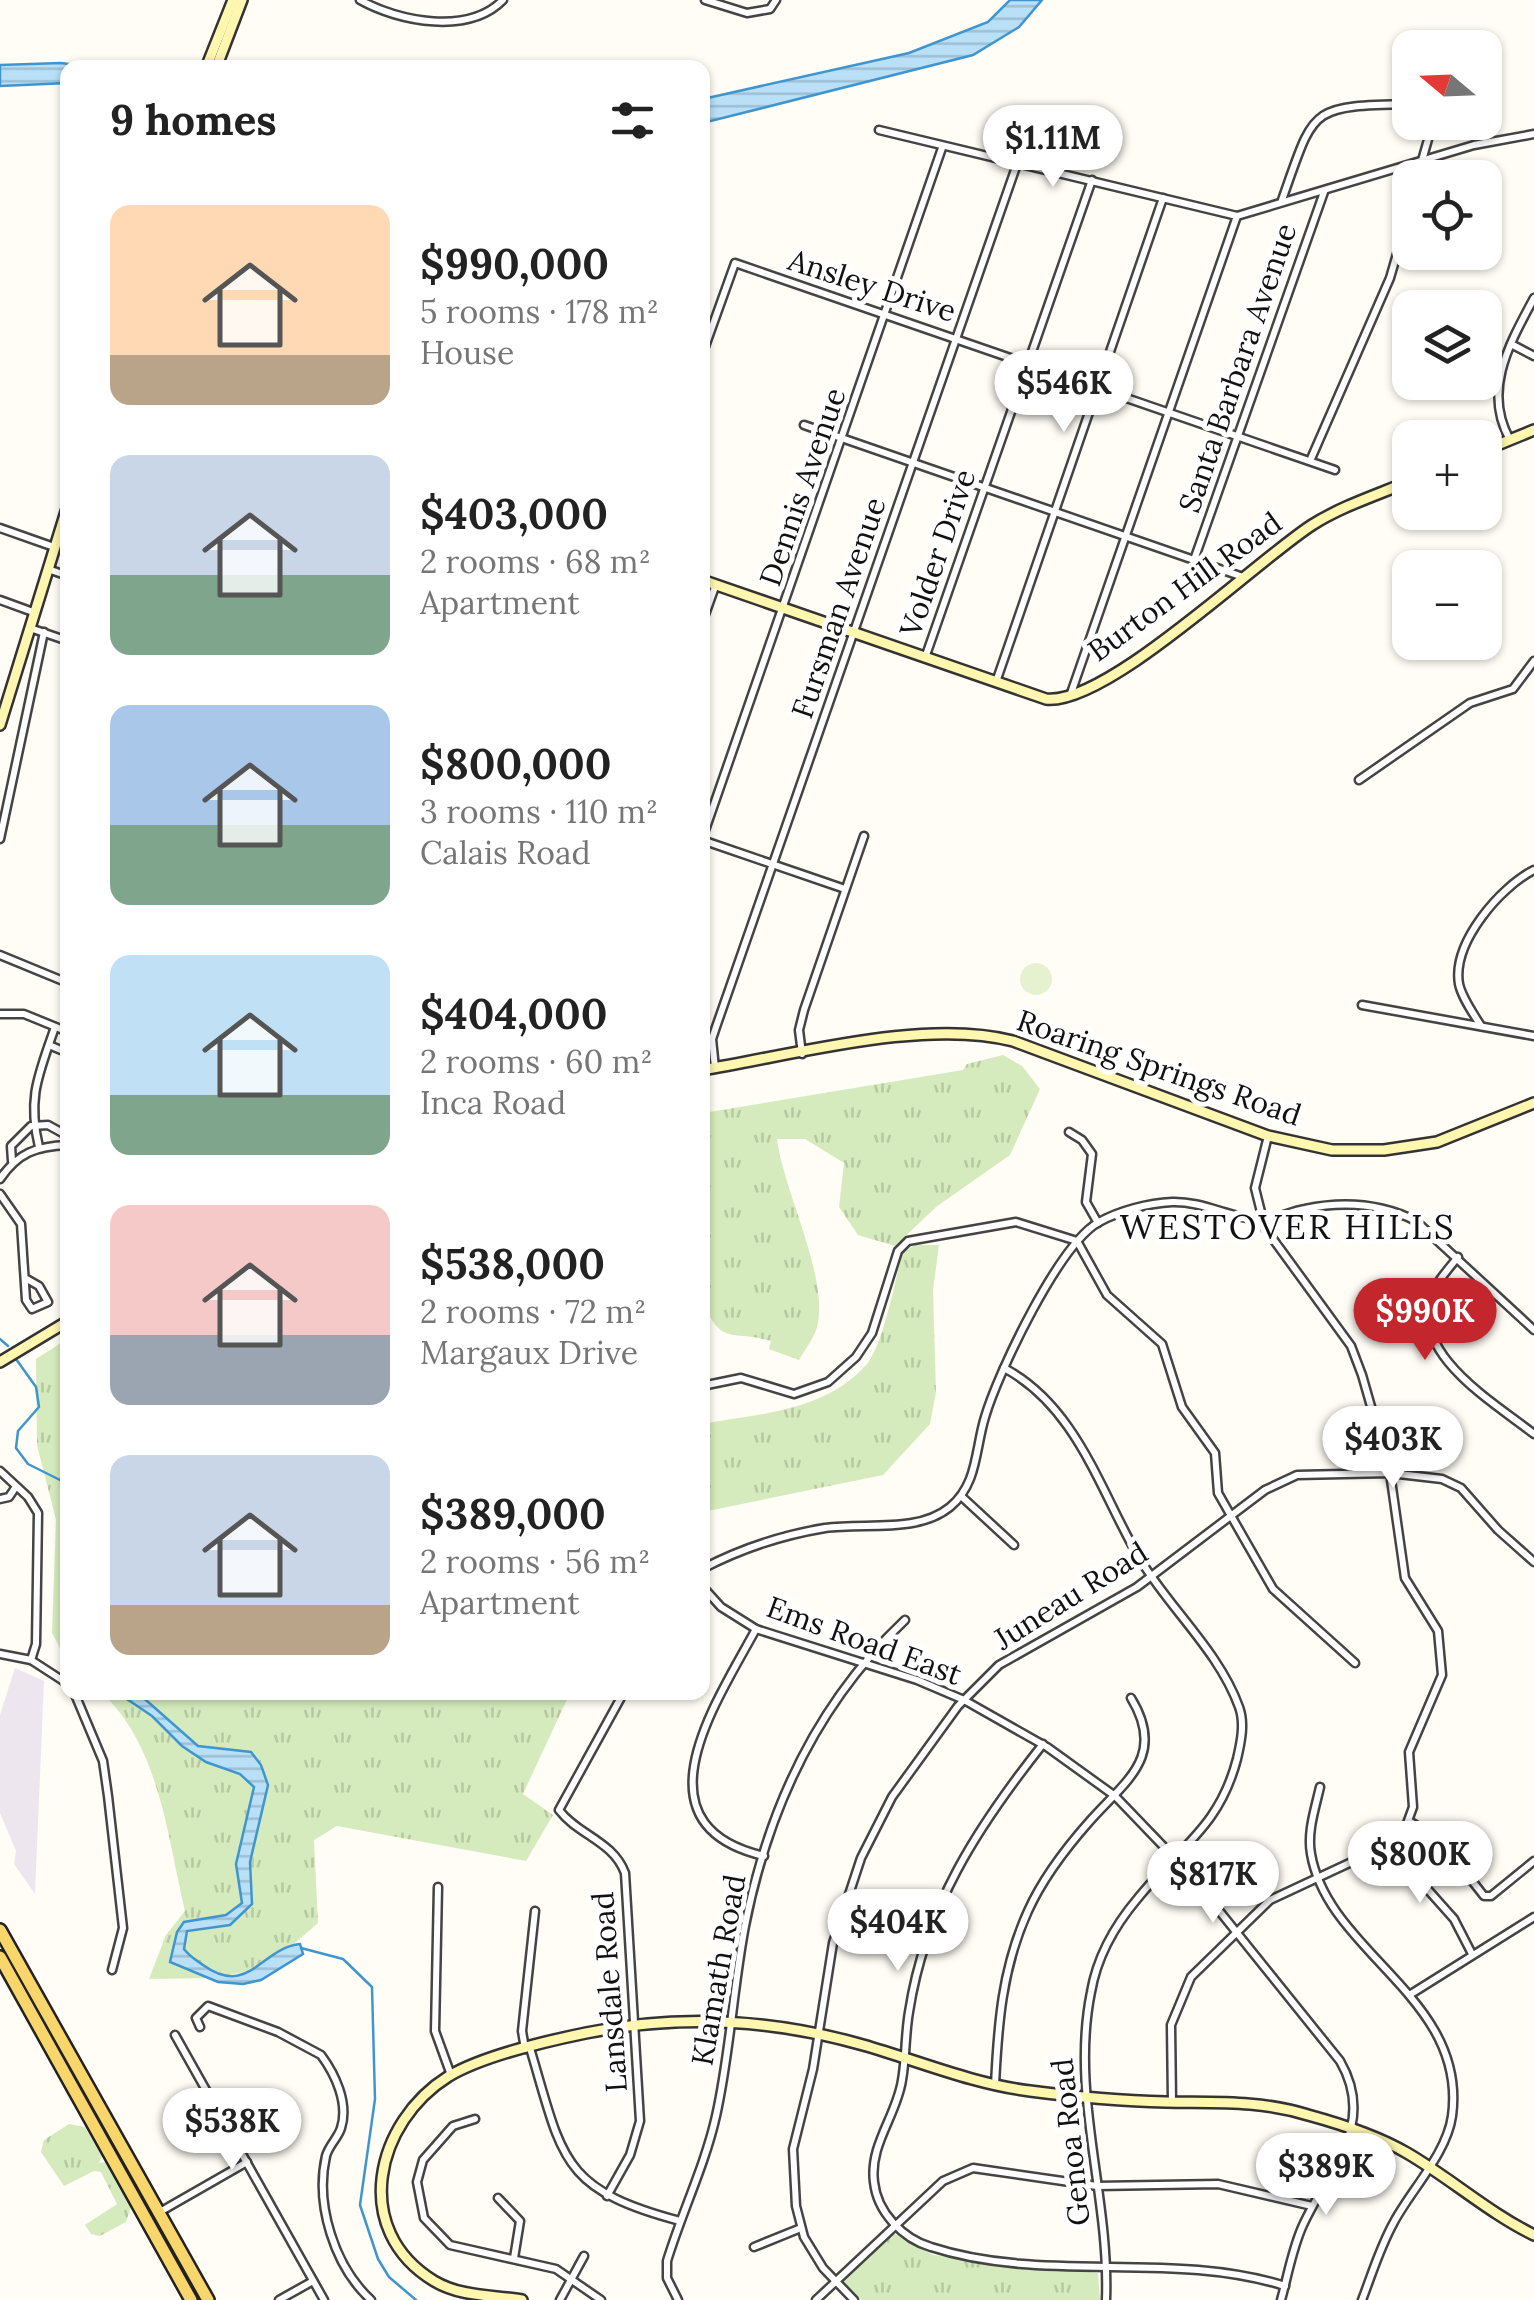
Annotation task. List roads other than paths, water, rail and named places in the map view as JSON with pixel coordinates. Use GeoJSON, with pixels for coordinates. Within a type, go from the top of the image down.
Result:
{"type":"FeatureCollection","features":[{"type":"Feature","properties":{"kind":"main road"},"geometry":{"type":"LineString","coordinates":[[0,1930],[152,2216],[191,2300]]}},
{"type":"Feature","properties":{"kind":"main road"},"geometry":{"type":"LineString","coordinates":[[0,1956],[152,2216],[208,2300]]}},
{"type":"Feature","properties":{"kind":"street"},"geometry":{"type":"LineString","coordinates":[[209,60],[234,0]]}},
{"type":"Feature","properties":{"kind":"street"},"geometry":{"type":"LineString","coordinates":[[219,60],[242,0]]}},
{"type":"Feature","properties":{"kind":"street"},"geometry":{"type":"LineString","coordinates":[[360,0],[431,21],[451,22],[489,12],[503,0]]}},
{"type":"Feature","properties":{"kind":"street"},"geometry":{"type":"LineString","coordinates":[[704,0],[747,13],[760,13],[775,2]]}},
{"type":"Feature","properties":{"kind":"street"},"geometry":{"type":"LineString","coordinates":[[1282,201],[1308,128],[1321,114],[1392,104]]}},
{"type":"Feature","properties":{"kind":"street"},"geometry":{"type":"LineString","coordinates":[[879,130],[1237,216],[1392,171]]}},
{"type":"Feature","properties":{"kind":"street"},"geometry":{"type":"LineString","coordinates":[[1430,160],[1487,142],[1522,140],[1534,134]]}},
{"type":"Feature","properties":{"kind":"street","name":"Dennis Avenue"},"geometry":{"type":"LineString","coordinates":[[710,817],[942,148]]}},
{"type":"Feature","properties":{"kind":"street","name":"Fursman Avenue"},"geometry":{"type":"LineString","coordinates":[[716,1068],[712,1039],[1017,164]]}},
{"type":"Feature","properties":{"kind":"street","name":"Volder Drive"},"geometry":{"type":"LineString","coordinates":[[926,658],[1092,180]]}},
{"type":"Feature","properties":{"kind":"street","name":"Santa Barbara Avenue"},"geometry":{"type":"LineString","coordinates":[[1194,560],[1324,191]]}},
{"type":"Feature","properties":{"kind":"street"},"geometry":{"type":"LineString","coordinates":[[996,682],[1163,198]]}},
{"type":"Feature","properties":{"kind":"street"},"geometry":{"type":"LineString","coordinates":[[1070,697],[1237,216]]}},
{"type":"Feature","properties":{"kind":"street","name":"Ansley Drive"},"geometry":{"type":"LineString","coordinates":[[710,333],[735,263],[1335,470]]}},
{"type":"Feature","properties":{"kind":"street"},"geometry":{"type":"LineString","coordinates":[[1310,461],[1392,270]]}},
{"type":"Feature","properties":{"kind":"street"},"geometry":{"type":"LineString","coordinates":[[1510,440],[1501,422],[1498,392],[1511,344],[1534,298]]}},
{"type":"Feature","properties":{"kind":"street"},"geometry":{"type":"LineString","coordinates":[[1511,344],[1534,356]]}},
{"type":"Feature","properties":{"kind":"street"},"geometry":{"type":"LineString","coordinates":[[804,424],[1243,577]]}},
{"type":"Feature","properties":{"kind":"street"},"geometry":{"type":"LineString","coordinates":[[1502,443],[1534,430]]}},
{"type":"Feature","properties":{"kind":"street","name":"Burton Hill Road"},"geometry":{"type":"LineString","coordinates":[[710,582],[1046,699],[1070,697],[1170,636],[1323,519],[1392,490]]}},
{"type":"Feature","properties":{"kind":"street"},"geometry":{"type":"LineString","coordinates":[[0,528],[54,548]]}},
{"type":"Feature","properties":{"kind":"street"},"geometry":{"type":"LineString","coordinates":[[0,722],[60,530]]}},
{"type":"Feature","properties":{"kind":"street"},"geometry":{"type":"LineString","coordinates":[[48,569],[60,573]]}},
{"type":"Feature","properties":{"kind":"street"},"geometry":{"type":"LineString","coordinates":[[710,601],[716,584]]}},
{"type":"Feature","properties":{"kind":"street"},"geometry":{"type":"LineString","coordinates":[[0,600],[34,612]]}},
{"type":"Feature","properties":{"kind":"street"},"geometry":{"type":"LineString","coordinates":[[29,628],[60,638]]}},
{"type":"Feature","properties":{"kind":"street"},"geometry":{"type":"LineString","coordinates":[[0,839],[44,632]]}},
{"type":"Feature","properties":{"kind":"street"},"geometry":{"type":"LineString","coordinates":[[1359,780],[1470,703],[1514,689],[1534,661]]}},
{"type":"Feature","properties":{"kind":"street"},"geometry":{"type":"LineString","coordinates":[[802,1054],[801,1020],[864,836]]}},
{"type":"Feature","properties":{"kind":"street"},"geometry":{"type":"LineString","coordinates":[[710,843],[845,889]]}},
{"type":"Feature","properties":{"kind":"street"},"geometry":{"type":"LineString","coordinates":[[1481,1026],[1460,989],[1463,953],[1498,899],[1534,870]]}},
{"type":"Feature","properties":{"kind":"street"},"geometry":{"type":"LineString","coordinates":[[0,955],[60,980]]}},
{"type":"Feature","properties":{"kind":"street"},"geometry":{"type":"LineString","coordinates":[[0,1002],[2,1014],[24,1014],[60,1029]]}},
{"type":"Feature","properties":{"kind":"street"},"geometry":{"type":"LineString","coordinates":[[1362,1004],[1534,1036]]}},
{"type":"Feature","properties":{"kind":"street"},"geometry":{"type":"LineString","coordinates":[[40,1147],[34,1125],[34,1088],[54,1027]]}},
{"type":"Feature","properties":{"kind":"street","name":"Roaring Springs Road"},"geometry":{"type":"LineString","coordinates":[[710,1069],[926,1034],[976,1033],[1013,1041],[1268,1136],[1352,1152],[1412,1147],[1468,1132],[1534,1103]]}},
{"type":"Feature","properties":{"kind":"street"},"geometry":{"type":"LineString","coordinates":[[49,1045],[60,1050]]}},
{"type":"Feature","properties":{"kind":"street"},"geometry":{"type":"LineString","coordinates":[[12,1162],[11,1146],[20,1132],[34,1125],[48,1125],[60,1132]]}},
{"type":"Feature","properties":{"kind":"street"},"geometry":{"type":"LineString","coordinates":[[1069,1132],[1082,1140],[1092,1154],[1086,1202],[1098,1222]]}},
{"type":"Feature","properties":{"kind":"street"},"geometry":{"type":"LineString","coordinates":[[1172,2102],[1169,2040],[1174,2011],[1191,1977],[1232,1932],[1270,1900],[1388,1845],[1409,1821],[1413,1796],[1409,1752],[1442,1675],[1438,1631],[1405,1578],[1379,1422],[1351,1346],[1276,1248],[1262,1220],[1256,1171],[1268,1136]]}},
{"type":"Feature","properties":{"kind":"street"},"geometry":{"type":"LineString","coordinates":[[0,1179],[12,1162],[40,1147],[60,1146]]}},
{"type":"Feature","properties":{"kind":"street"},"geometry":{"type":"LineString","coordinates":[[0,1194],[21,1224],[26,1300],[32,1309],[41,1308],[48,1302],[46,1294],[25,1278]]}},
{"type":"Feature","properties":{"kind":"street"},"geometry":{"type":"LineString","coordinates":[[710,1566],[757,1546],[822,1528],[922,1522],[961,1496],[971,1478],[981,1430],[1004,1368],[1077,1241],[1098,1222],[1174,1202],[1262,1220],[1339,1204],[1368,1205],[1416,1221],[1534,1330]]}},
{"type":"Feature","properties":{"kind":"street"},"geometry":{"type":"LineString","coordinates":[[710,1384],[742,1378],[794,1394],[828,1382],[865,1346],[898,1251],[908,1241],[1016,1222],[1077,1241],[1107,1296],[1162,1344],[1182,1407],[1215,1453],[1217,1486],[1283,1601],[1326,1632],[1355,1663]]}},
{"type":"Feature","properties":{"kind":"street"},"geometry":{"type":"LineString","coordinates":[[1458,1258],[1436,1286],[1429,1306],[1434,1342],[1450,1364],[1534,1434]]}},
{"type":"Feature","properties":{"kind":"street"},"geometry":{"type":"LineString","coordinates":[[0,1362],[60,1326]]}},
{"type":"Feature","properties":{"kind":"street","name":"Genoa Road"},"geometry":{"type":"LineString","coordinates":[[1004,1368],[1030,1383],[1070,1428],[1152,1575],[1221,1673],[1242,1713],[1238,1755],[1220,1806],[1126,1913],[1092,1983],[1082,2054],[1107,2266],[1106,2300]]}},
{"type":"Feature","properties":{"kind":"street"},"geometry":{"type":"LineString","coordinates":[[0,1471],[33,1503],[40,1527],[36,1644],[31,1660]]}},
{"type":"Feature","properties":{"kind":"street","name":"Juneau Road"},"geometry":{"type":"LineString","coordinates":[[854,2300],[813,2254],[801,2228],[791,2158],[833,1943],[872,1831],[923,1751],[964,1700],[999,1665],[1152,1575],[1232,1514],[1280,1481],[1297,1475],[1425,1475],[1461,1488],[1498,1530],[1534,1562]]}},
{"type":"Feature","properties":{"kind":"street"},"geometry":{"type":"LineString","coordinates":[[0,1498],[8,1497],[15,1488]]}},
{"type":"Feature","properties":{"kind":"street"},"geometry":{"type":"LineString","coordinates":[[961,1496],[1014,1545]]}},
{"type":"Feature","properties":{"kind":"street","name":"Ems Road East"},"geometry":{"type":"LineString","coordinates":[[710,1595],[721,1607],[756,1629],[964,1700],[1043,1744],[1114,1796],[1176,1859],[1340,2061],[1355,2096],[1351,2130]]}},
{"type":"Feature","properties":{"kind":"street","name":"Klamath Road"},"geometry":{"type":"LineString","coordinates":[[678,2300],[666,2273],[716,2114],[746,1924],[764,1856],[814,1730],[861,1662],[905,1620]]}},
{"type":"Feature","properties":{"kind":"street"},"geometry":{"type":"LineString","coordinates":[[756,1629],[714,1710],[694,1759],[691,1783],[694,1808],[712,1834],[735,1848],[764,1856]]}},
{"type":"Feature","properties":{"kind":"street"},"geometry":{"type":"LineString","coordinates":[[0,1654],[31,1660],[60,1679]]}},
{"type":"Feature","properties":{"kind":"street"},"geometry":{"type":"LineString","coordinates":[[995,2085],[1006,1972],[1029,1909],[1087,1824],[1135,1772],[1145,1745],[1144,1723],[1131,1698]]}},
{"type":"Feature","properties":{"kind":"street"},"geometry":{"type":"LineString","coordinates":[[77,1700],[103,1761],[123,1928],[112,1970]]}},
{"type":"Feature","properties":{"kind":"street","name":"Lansdale Road"},"geometry":{"type":"LineString","coordinates":[[608,2196],[630,2155],[640,2122],[624,1867],[608,1847],[570,1823],[558,1810],[620,1700]]}},
{"type":"Feature","properties":{"kind":"street"},"geometry":{"type":"LineString","coordinates":[[1043,1744],[988,1815],[944,1889],[914,1984],[897,2101],[878,2147],[874,2174],[877,2196],[896,2226],[932,2248],[1017,2260],[1236,2272],[1285,2286]]}},
{"type":"Feature","properties":{"kind":"street"},"geometry":{"type":"LineString","coordinates":[[1320,1787],[1310,1828],[1317,1876],[1335,1908],[1411,1994],[1442,2050],[1452,2087],[1450,2124],[1387,2234],[1362,2300]]}},
{"type":"Feature","properties":{"kind":"street"},"geometry":{"type":"LineString","coordinates":[[1409,1821],[1440,1840],[1484,1896],[1492,1896],[1534,1861]]}},
{"type":"Feature","properties":{"kind":"street"},"geometry":{"type":"LineString","coordinates":[[1388,1845],[1454,1919],[1472,1954]]}},
{"type":"Feature","properties":{"kind":"street"},"geometry":{"type":"LineString","coordinates":[[438,1887],[434,2031],[451,2075]]}},
{"type":"Feature","properties":{"kind":"street"},"geometry":{"type":"LineString","coordinates":[[535,1911],[522,2031],[556,2135],[589,2186],[680,2221]]}},
{"type":"Feature","properties":{"kind":"street"},"geometry":{"type":"LineString","coordinates":[[1411,1994],[1534,1917]]}},
{"type":"Feature","properties":{"kind":"street"},"geometry":{"type":"LineString","coordinates":[[200,2027],[196,2018],[208,2006],[227,2010],[321,2055],[330,2067],[339,2084],[341,2128],[326,2153],[325,2206],[337,2252],[370,2300]]}},
{"type":"Feature","properties":{"kind":"street"},"geometry":{"type":"LineString","coordinates":[[522,2300],[460,2292],[431,2279],[404,2255],[386,2225],[379,2190],[388,2147],[417,2104],[451,2075],[527,2049],[633,2026],[730,2021],[818,2034],[995,2085],[1086,2099],[1250,2102],[1308,2114],[1406,2152],[1534,2235]]}},
{"type":"Feature","properties":{"kind":"street"},"geometry":{"type":"LineString","coordinates":[[175,2035],[324,2300]]}},
{"type":"Feature","properties":{"kind":"street"},"geometry":{"type":"LineString","coordinates":[[475,2119],[453,2126],[422,2160],[417,2182],[420,2207],[432,2228],[450,2245],[479,2255],[538,2263],[572,2278],[601,2300]]}},
{"type":"Feature","properties":{"kind":"street"},"geometry":{"type":"LineString","coordinates":[[1281,2300],[1296,2240],[1351,2130]]}},
{"type":"Feature","properties":{"kind":"street"},"geometry":{"type":"LineString","coordinates":[[152,2216],[247,2162]]}},
{"type":"Feature","properties":{"kind":"street"},"geometry":{"type":"LineString","coordinates":[[816,2300],[951,2175],[973,2168],[1097,2186],[1218,2184],[1312,2206]]}},
{"type":"Feature","properties":{"kind":"street"},"geometry":{"type":"LineString","coordinates":[[498,2198],[519,2217],[514,2258]]}},
{"type":"Feature","properties":{"kind":"street"},"geometry":{"type":"LineString","coordinates":[[754,2247],[801,2228]]}},
{"type":"Feature","properties":{"kind":"street"},"geometry":{"type":"LineString","coordinates":[[560,2300],[584,2256]]}},
{"type":"Feature","properties":{"kind":"street"},"geometry":{"type":"LineString","coordinates":[[278,2300],[313,2281]]}},
{"type":"Feature","properties":{"kind":"water"},"geometry":{"type":"Polygon","coordinates":[[[1010,0],[1042,0],[1019,27],[973,55],[710,121],[710,97],[909,53],[988,22],[1010,0]]]}},
{"type":"Feature","properties":{"kind":"water"},"geometry":{"type":"Polygon","coordinates":[[[60,63],[60,83],[0,86],[0,65],[60,63]]]}},
{"type":"Feature","properties":{"kind":"water"},"geometry":{"type":"Polygon","coordinates":[[[128,1700],[146,1700],[198,1746],[251,1752],[261,1765],[268,1785],[250,1862],[252,1904],[230,1925],[187,1931],[184,1949],[219,1974],[232,1976],[244,1974],[287,1947],[300,1944],[303,1954],[261,1980],[243,1984],[218,1982],[170,1962],[177,1932],[184,1922],[226,1915],[242,1903],[236,1864],[254,1787],[240,1774],[206,1762],[182,1746],[152,1716],[128,1700]]]}},
{"type":"Feature","properties":{"kind":"waterway"},"geometry":{"type":"LineString","coordinates":[[0,1339],[8,1346]]}},
{"type":"Feature","properties":{"kind":"waterway"},"geometry":{"type":"LineString","coordinates":[[16,1359],[36,1387],[39,1407],[18,1431],[16,1448],[28,1464],[60,1480]]}},
{"type":"Feature","properties":{"kind":"waterway"},"geometry":{"type":"LineString","coordinates":[[301,1948],[343,1959],[372,1987],[375,2099],[360,2205],[378,2259],[389,2277],[416,2300]]}},
{"type":"Feature","properties":{"kind":"district","name":"WESTOVER HILLS"},"geometry":{"type":"Point","coordinates":[1288,1227]}}]}
